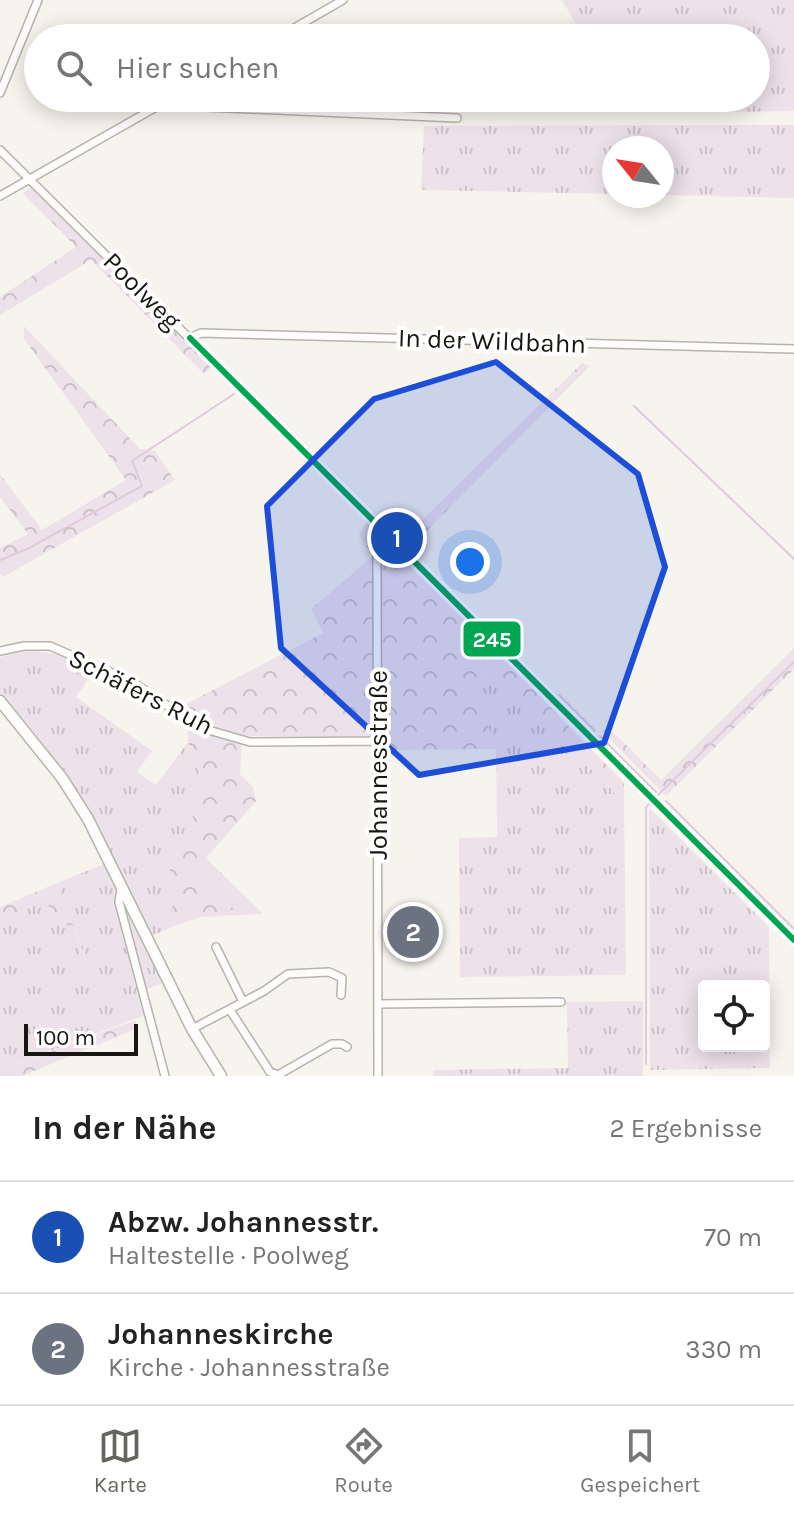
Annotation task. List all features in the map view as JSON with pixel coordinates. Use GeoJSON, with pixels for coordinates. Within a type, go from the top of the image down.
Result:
{"type":"FeatureCollection","features":[{"type":"Feature","properties":{"kind":"main road"},"geometry":{"type":"LineString","coordinates":[[0,701],[62,778],[88,819],[192,1029],[221,1076]]}},
{"type":"Feature","properties":{"kind":"street"},"geometry":{"type":"LineString","coordinates":[[28,24],[38,0]]}},
{"type":"Feature","properties":{"kind":"street"},"geometry":{"type":"LineString","coordinates":[[301,24],[343,0]]}},
{"type":"Feature","properties":{"kind":"street"},"geometry":{"type":"LineString","coordinates":[[0,93],[24,34]]}},
{"type":"Feature","properties":{"kind":"street"},"geometry":{"type":"LineString","coordinates":[[0,196],[148,112]]}},
{"type":"Feature","properties":{"kind":"street"},"geometry":{"type":"LineString","coordinates":[[320,112],[457,118]]}},
{"type":"Feature","properties":{"kind":"street","name":"Poolweg"},"geometry":{"type":"LineString","coordinates":[[0,150],[794,940]]}},
{"type":"Feature","properties":{"kind":"street","name":"In der Wildbahn"},"geometry":{"type":"LineString","coordinates":[[190,338],[201,333],[794,349]]}},
{"type":"Feature","properties":{"kind":"street","name":"Johannesstraße"},"geometry":{"type":"LineString","coordinates":[[378,1076],[377,538],[381,528]]}},
{"type":"Feature","properties":{"kind":"street","name":"Schäfers Ruh"},"geometry":{"type":"LineString","coordinates":[[0,651],[24,646],[50,646],[133,682],[198,727],[250,742],[378,741]]}},
{"type":"Feature","properties":{"kind":"street"},"geometry":{"type":"LineString","coordinates":[[121,886],[119,902],[165,1076]]}},
{"type":"Feature","properties":{"kind":"street"},"geometry":{"type":"LineString","coordinates":[[216,947],[243,1002]]}},
{"type":"Feature","properties":{"kind":"street"},"geometry":{"type":"LineString","coordinates":[[192,1029],[264,991],[288,974],[329,972],[342,978],[341,995]]}},
{"type":"Feature","properties":{"kind":"street"},"geometry":{"type":"LineString","coordinates":[[378,1004],[561,1002]]}},
{"type":"Feature","properties":{"kind":"street"},"geometry":{"type":"LineString","coordinates":[[230,1010],[270,1072],[278,1075],[332,1044],[347,1047]]}},
{"type":"Feature","properties":{"kind":"highlighted area"},"geometry":{"type":"Polygon","coordinates":[[[496,362],[638,474],[665,567],[604,743],[419,775],[281,648],[267,506],[374,399],[496,362]]]}},
{"type":"Feature","properties":{"kind":"green space"},"geometry":{"type":"Polygon","coordinates":[[[562,0],[794,0],[794,111],[770,111],[770,24],[576,24],[562,0]]]}},
{"type":"Feature","properties":{"kind":"green space"},"geometry":{"type":"Polygon","coordinates":[[[794,125],[794,198],[674,195],[674,136],[602,136],[602,194],[421,190],[424,126],[794,125]]]}},
{"type":"Feature","properties":{"kind":"green space"},"geometry":{"type":"Polygon","coordinates":[[[31,187],[212,367],[204,374],[91,260],[0,315],[0,297],[76,247],[23,193],[31,187]]]}},
{"type":"Feature","properties":{"kind":"green space"},"geometry":{"type":"Polygon","coordinates":[[[24,326],[140,449],[155,451],[175,480],[3,577],[0,573],[0,548],[28,534],[0,497],[0,474],[42,530],[126,480],[24,339],[24,326]]]}},
{"type":"Feature","properties":{"kind":"green space"},"geometry":{"type":"Polygon","coordinates":[[[582,363],[590,366],[413,545],[405,537],[582,363]]]}},
{"type":"Feature","properties":{"kind":"green space"},"geometry":{"type":"Polygon","coordinates":[[[368,520],[624,783],[624,802],[491,669],[473,679],[496,749],[381,750],[369,737],[242,736],[240,774],[253,787],[256,801],[195,871],[236,915],[201,917],[174,926],[169,872],[191,824],[201,779],[188,742],[186,704],[323,633],[311,609],[373,556],[359,534],[368,520]]]}},
{"type":"Feature","properties":{"kind":"green space"},"geometry":{"type":"Polygon","coordinates":[[[794,648],[794,669],[666,796],[603,732],[608,727],[661,780],[794,648]]]}},
{"type":"Feature","properties":{"kind":"green space"},"geometry":{"type":"Polygon","coordinates":[[[27,651],[62,656],[93,671],[76,697],[152,751],[137,772],[156,785],[188,742],[201,779],[191,824],[169,872],[174,926],[152,936],[92,815],[38,737],[0,693],[0,657],[27,651]]]}},
{"type":"Feature","properties":{"kind":"green space"},"geometry":{"type":"Polygon","coordinates":[[[492,669],[624,802],[626,975],[460,977],[459,838],[497,837],[496,749],[473,679],[492,669]]]}},
{"type":"Feature","properties":{"kind":"green space"},"geometry":{"type":"Polygon","coordinates":[[[649,808],[769,927],[769,980],[698,980],[698,1052],[770,1052],[770,1068],[650,1070],[649,808]]]}},
{"type":"Feature","properties":{"kind":"green space"},"geometry":{"type":"Polygon","coordinates":[[[206,858],[263,914],[236,915],[195,871],[206,858]]]}},
{"type":"Feature","properties":{"kind":"green space"},"geometry":{"type":"Polygon","coordinates":[[[104,864],[115,886],[115,902],[145,1015],[0,1070],[0,921],[44,901],[67,925],[86,959],[57,883],[104,864]]]}},
{"type":"Feature","properties":{"kind":"green space"},"geometry":{"type":"Polygon","coordinates":[[[57,883],[89,968],[67,925],[44,901],[0,921],[0,907],[57,883]]]}},
{"type":"Feature","properties":{"kind":"green space"},"geometry":{"type":"Polygon","coordinates":[[[124,898],[163,983],[145,990],[122,903],[124,898]]]}},
{"type":"Feature","properties":{"kind":"green space"},"geometry":{"type":"Polygon","coordinates":[[[643,1001],[643,1076],[433,1076],[433,1070],[568,1068],[567,1005],[561,1005],[561,1002],[643,1001]]]}},
{"type":"Feature","properties":{"kind":"green space"},"geometry":{"type":"Polygon","coordinates":[[[135,1020],[138,1028],[22,1076],[0,1076],[0,1070],[135,1020]]]}},
{"type":"Feature","properties":{"kind":"waterway"},"geometry":{"type":"LineString","coordinates":[[0,560],[29,548],[142,486],[132,461],[234,394]]}},
{"type":"Feature","properties":{"kind":"waterway"},"geometry":{"type":"LineString","coordinates":[[634,406],[794,559]]}},
{"type":"Feature","properties":{"kind":"waterway"},"geometry":{"type":"LineString","coordinates":[[657,796],[794,662]]}},
{"type":"Feature","properties":{"kind":"waterway"},"geometry":{"type":"LineString","coordinates":[[559,695],[595,731]]}},
{"type":"Feature","properties":{"kind":"waterway"},"geometry":{"type":"LineString","coordinates":[[600,736],[656,792]]}},
{"type":"Feature","properties":{"kind":"waterway"},"geometry":{"type":"LineString","coordinates":[[666,801],[794,929]]}},
{"type":"Feature","properties":{"kind":"waterway"},"geometry":{"type":"LineString","coordinates":[[646,1064],[646,808],[650,802]]}},
{"type":"Feature","properties":{"kind":"transit line","name":"245"},"geometry":{"type":"LineString","coordinates":[[190,338],[794,940]]}},
{"type":"Feature","properties":{"kind":"place","name":"Abzw. Johannesstr."},"geometry":{"type":"Point","coordinates":[397,538]}},
{"type":"Feature","properties":{"kind":"place","name":"Johanneskirche"},"geometry":{"type":"Point","coordinates":[413,932]}}]}
